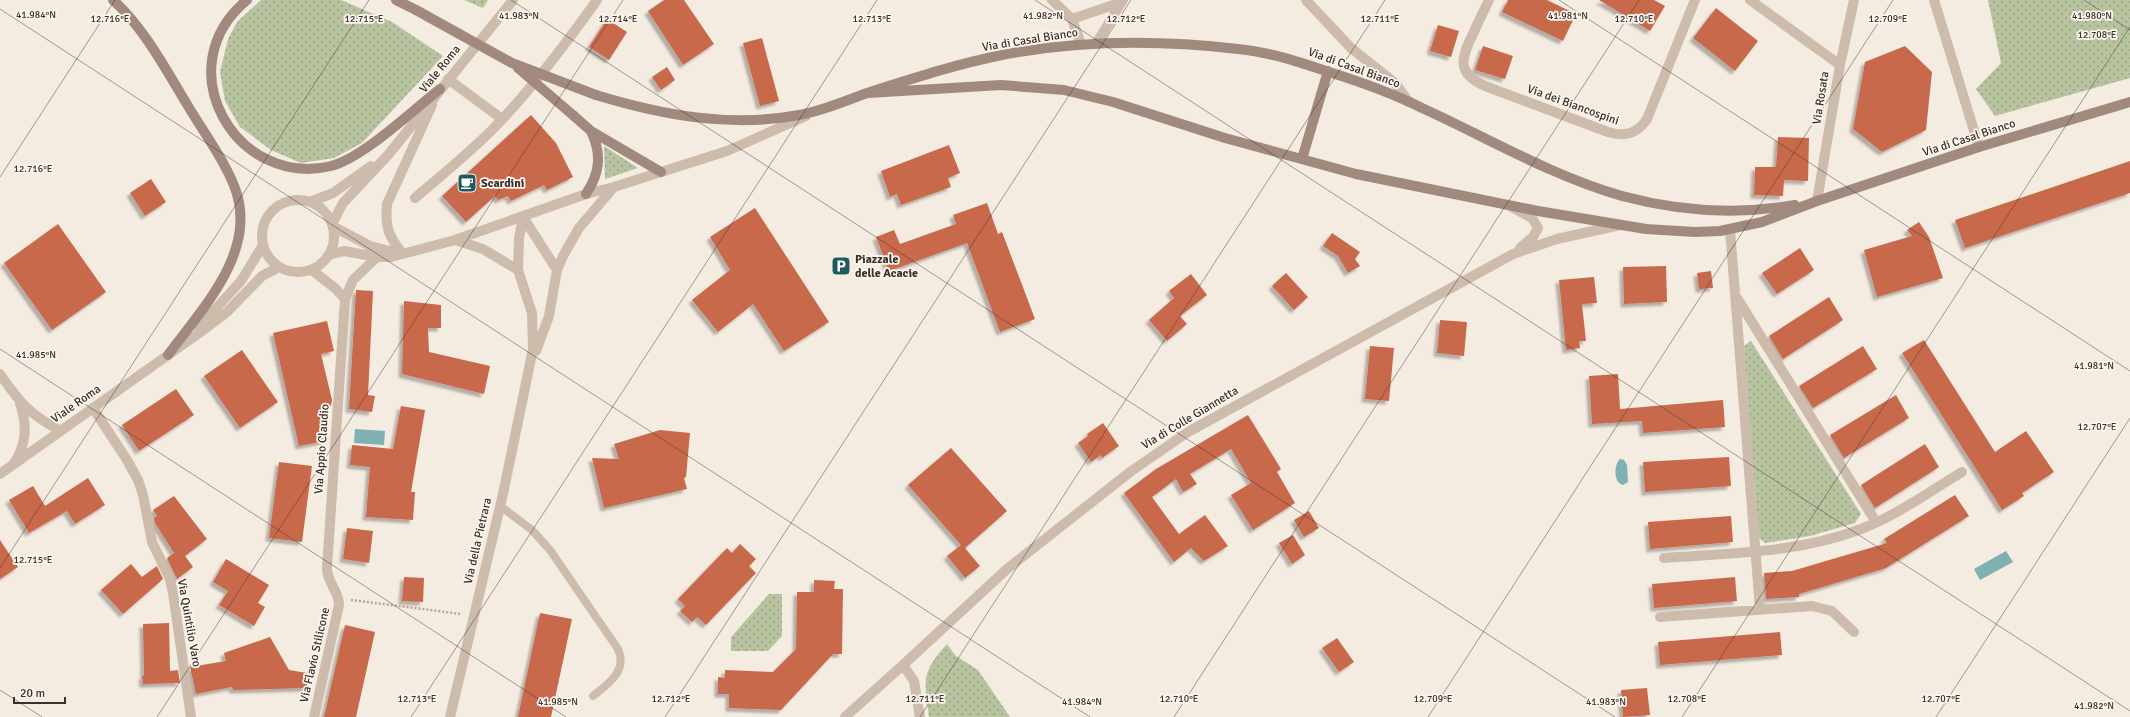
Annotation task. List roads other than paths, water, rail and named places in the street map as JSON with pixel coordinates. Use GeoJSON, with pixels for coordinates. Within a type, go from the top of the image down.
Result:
{"type":"FeatureCollection","features":[{"type":"Feature","properties":{"kind":"main road"},"geometry":{"type":"LineString","coordinates":[[113,0],[133,21],[165,69],[234,185],[239,201],[239,230],[229,267],[217,289],[168,355]]}},
{"type":"Feature","properties":{"kind":"main road"},"geometry":{"type":"LineString","coordinates":[[247,0],[226,21],[217,38],[211,58],[210,83],[219,110],[234,132],[254,151],[271,161],[289,167],[307,169],[318,169],[342,162],[379,138],[440,89]]}},
{"type":"Feature","properties":{"kind":"main road"},"geometry":{"type":"LineString","coordinates":[[396,0],[512,62],[591,131],[661,172]]}},
{"type":"Feature","properties":{"kind":"main road"},"geometry":{"type":"LineString","coordinates":[[405,0],[416,10]]}},
{"type":"Feature","properties":{"kind":"main road","name":"Via di Casal Bianco"},"geometry":{"type":"LineString","coordinates":[[512,62],[596,95],[654,111],[705,119],[761,120],[813,112],[939,70],[1036,50],[1081,44],[1140,43],[1243,50],[1275,56],[1328,71],[1409,102],[1548,168],[1604,190],[1642,201],[1694,209],[1738,211],[1782,207],[1817,201]]}},
{"type":"Feature","properties":{"kind":"main road"},"geometry":{"type":"LineString","coordinates":[[1302,159],[1328,71]]}},
{"type":"Feature","properties":{"kind":"main road","name":"Via di Casal Bianco"},"geometry":{"type":"LineString","coordinates":[[868,93],[1000,84],[1064,90],[1113,102],[1225,138],[1356,174],[1505,204],[1622,225],[1669,231],[1730,230],[1772,219],[1817,201],[1979,147],[2128,103]]}},
{"type":"Feature","properties":{"kind":"main road"},"geometry":{"type":"LineString","coordinates":[[586,194],[598,169],[598,152],[591,131]]}},
{"type":"Feature","properties":{"kind":"street","name":"Viale Roma"},"geometry":{"type":"LineString","coordinates":[[333,225],[343,203],[388,155],[513,0]]}},
{"type":"Feature","properties":{"kind":"street"},"geometry":{"type":"LineString","coordinates":[[416,198],[502,119],[560,51],[597,0]]}},
{"type":"Feature","properties":{"kind":"street"},"geometry":{"type":"LineString","coordinates":[[1052,0],[1072,20],[1081,44]]}},
{"type":"Feature","properties":{"kind":"street"},"geometry":{"type":"LineString","coordinates":[[1306,0],[1351,48],[1395,83],[1409,102]]}},
{"type":"Feature","properties":{"kind":"street","name":"Via dei Biancospini"},"geometry":{"type":"LineString","coordinates":[[1489,0],[1463,57],[1464,68],[1470,77],[1485,86],[1608,132],[1620,135],[1637,130],[1647,119],[1695,0]]}},
{"type":"Feature","properties":{"kind":"street"},"geometry":{"type":"LineString","coordinates":[[1750,0],[1840,65]]}},
{"type":"Feature","properties":{"kind":"street","name":"Via Rosata"},"geometry":{"type":"LineString","coordinates":[[1817,201],[1840,65],[1854,0]]}},
{"type":"Feature","properties":{"kind":"street"},"geometry":{"type":"LineString","coordinates":[[1934,0],[1979,147]]}},
{"type":"Feature","properties":{"kind":"street"},"geometry":{"type":"LineString","coordinates":[[1072,20],[1121,2]]}},
{"type":"Feature","properties":{"kind":"street"},"geometry":{"type":"LineString","coordinates":[[1096,44],[1121,2]]}},
{"type":"Feature","properties":{"kind":"street"},"geometry":{"type":"LineString","coordinates":[[448,79],[502,119]]}},
{"type":"Feature","properties":{"kind":"street"},"geometry":{"type":"LineString","coordinates":[[403,254],[390,238],[386,220],[387,204],[440,89]]}},
{"type":"Feature","properties":{"kind":"street"},"geometry":{"type":"LineString","coordinates":[[329,255],[344,251],[377,257],[403,254],[455,240],[586,194],[614,187],[727,151],[813,112]]}},
{"type":"Feature","properties":{"kind":"street","name":"Viale Roma"},"geometry":{"type":"LineString","coordinates":[[310,202],[333,193],[388,155]]}},
{"type":"Feature","properties":{"kind":"street"},"geometry":{"type":"LineString","coordinates":[[529,371],[551,310],[557,270],[579,228],[614,187]]}},
{"type":"Feature","properties":{"kind":"street"},"geometry":{"type":"LineString","coordinates":[[333,225],[333,246],[329,255],[322,264],[312,270],[301,273],[289,272],[279,267],[272,261],[263,245],[264,226],[274,210],[291,201],[310,202],[324,210],[333,225],[370,246],[403,254]]}},
{"type":"Feature","properties":{"kind":"street","name":"Via di Colle Giannetta"},"geometry":{"type":"LineString","coordinates":[[1505,204],[1532,218],[1538,228],[1533,238],[1513,254]]}},
{"type":"Feature","properties":{"kind":"street"},"geometry":{"type":"LineString","coordinates":[[523,217],[557,270]]}},
{"type":"Feature","properties":{"kind":"street"},"geometry":{"type":"LineString","coordinates":[[523,217],[518,248],[518,270],[531,307],[534,327],[529,371]]}},
{"type":"Feature","properties":{"kind":"street","name":"Via di Colle Giannetta"},"geometry":{"type":"LineString","coordinates":[[845,717],[1008,570],[1130,472],[1188,432],[1513,254],[1557,238],[1622,225]]}},
{"type":"Feature","properties":{"kind":"street"},"geometry":{"type":"LineString","coordinates":[[1730,230],[1760,609]]}},
{"type":"Feature","properties":{"kind":"street"},"geometry":{"type":"LineString","coordinates":[[455,240],[484,249],[518,270]]}},
{"type":"Feature","properties":{"kind":"street","name":"Viale Roma"},"geometry":{"type":"LineString","coordinates":[[168,355],[201,325],[232,291],[248,271],[263,245]]}},
{"type":"Feature","properties":{"kind":"street","name":"Via Appio Claudio"},"geometry":{"type":"LineString","coordinates":[[339,598],[329,580],[327,568],[345,299],[353,280],[377,257]]}},
{"type":"Feature","properties":{"kind":"street","name":"Viale Roma"},"geometry":{"type":"LineString","coordinates":[[0,474],[227,312],[262,276],[279,267]]}},
{"type":"Feature","properties":{"kind":"street"},"geometry":{"type":"LineString","coordinates":[[312,270],[330,283],[345,299]]}},
{"type":"Feature","properties":{"kind":"street"},"geometry":{"type":"LineString","coordinates":[[1736,296],[1876,522]]}},
{"type":"Feature","properties":{"kind":"street","name":"Via della Pietrara"},"geometry":{"type":"LineString","coordinates":[[450,717],[500,506],[529,371]]}},
{"type":"Feature","properties":{"kind":"street"},"geometry":{"type":"LineString","coordinates":[[0,374],[20,403],[38,418],[61,431]]}},
{"type":"Feature","properties":{"kind":"street"},"geometry":{"type":"LineString","coordinates":[[14,465],[24,445],[25,435],[26,423],[20,403]]}},
{"type":"Feature","properties":{"kind":"street","name":"Via Quintilio Varo"},"geometry":{"type":"LineString","coordinates":[[93,408],[130,465],[143,495],[152,542],[170,579],[191,717]]}},
{"type":"Feature","properties":{"kind":"street"},"geometry":{"type":"LineString","coordinates":[[1664,558],[1756,551],[1818,542],[1848,534],[1906,507],[1962,472]]}},
{"type":"Feature","properties":{"kind":"street","name":"Via Flavio Stilicone"},"geometry":{"type":"LineString","coordinates":[[314,717],[338,617],[339,598]]}},
{"type":"Feature","properties":{"kind":"street"},"geometry":{"type":"LineString","coordinates":[[1660,617],[1760,609],[1819,607],[1832,611],[1854,632]]}},
{"type":"Feature","properties":{"kind":"street"},"geometry":{"type":"LineString","coordinates":[[903,665],[914,680],[920,717]]}},
{"type":"Feature","properties":{"kind":"lane"},"geometry":{"type":"LineString","coordinates":[[500,506],[532,530],[550,550],[618,650],[621,660],[618,672],[611,681],[593,696]]}},
{"type":"Feature","properties":{"kind":"water"},"geometry":{"type":"Polygon","coordinates":[[[355,429],[385,431],[384,445],[354,443],[355,429]]]}},
{"type":"Feature","properties":{"kind":"water"},"geometry":{"type":"Polygon","coordinates":[[[1620,459],[1624,460],[1627,465],[1628,482],[1623,485],[1617,481],[1616,477],[1616,469],[1620,459]]]}},
{"type":"Feature","properties":{"kind":"water"},"geometry":{"type":"Polygon","coordinates":[[[2006,551],[2013,562],[1980,580],[1974,569],[2006,551]]]}},
{"type":"Feature","properties":{"kind":"place","name":"Scardini"},"geometry":{"type":"Point","coordinates":[467,183]}},
{"type":"Feature","properties":{"kind":"place","name":"Piazzale delle Acacie"},"geometry":{"type":"Point","coordinates":[841,266]}}]}
